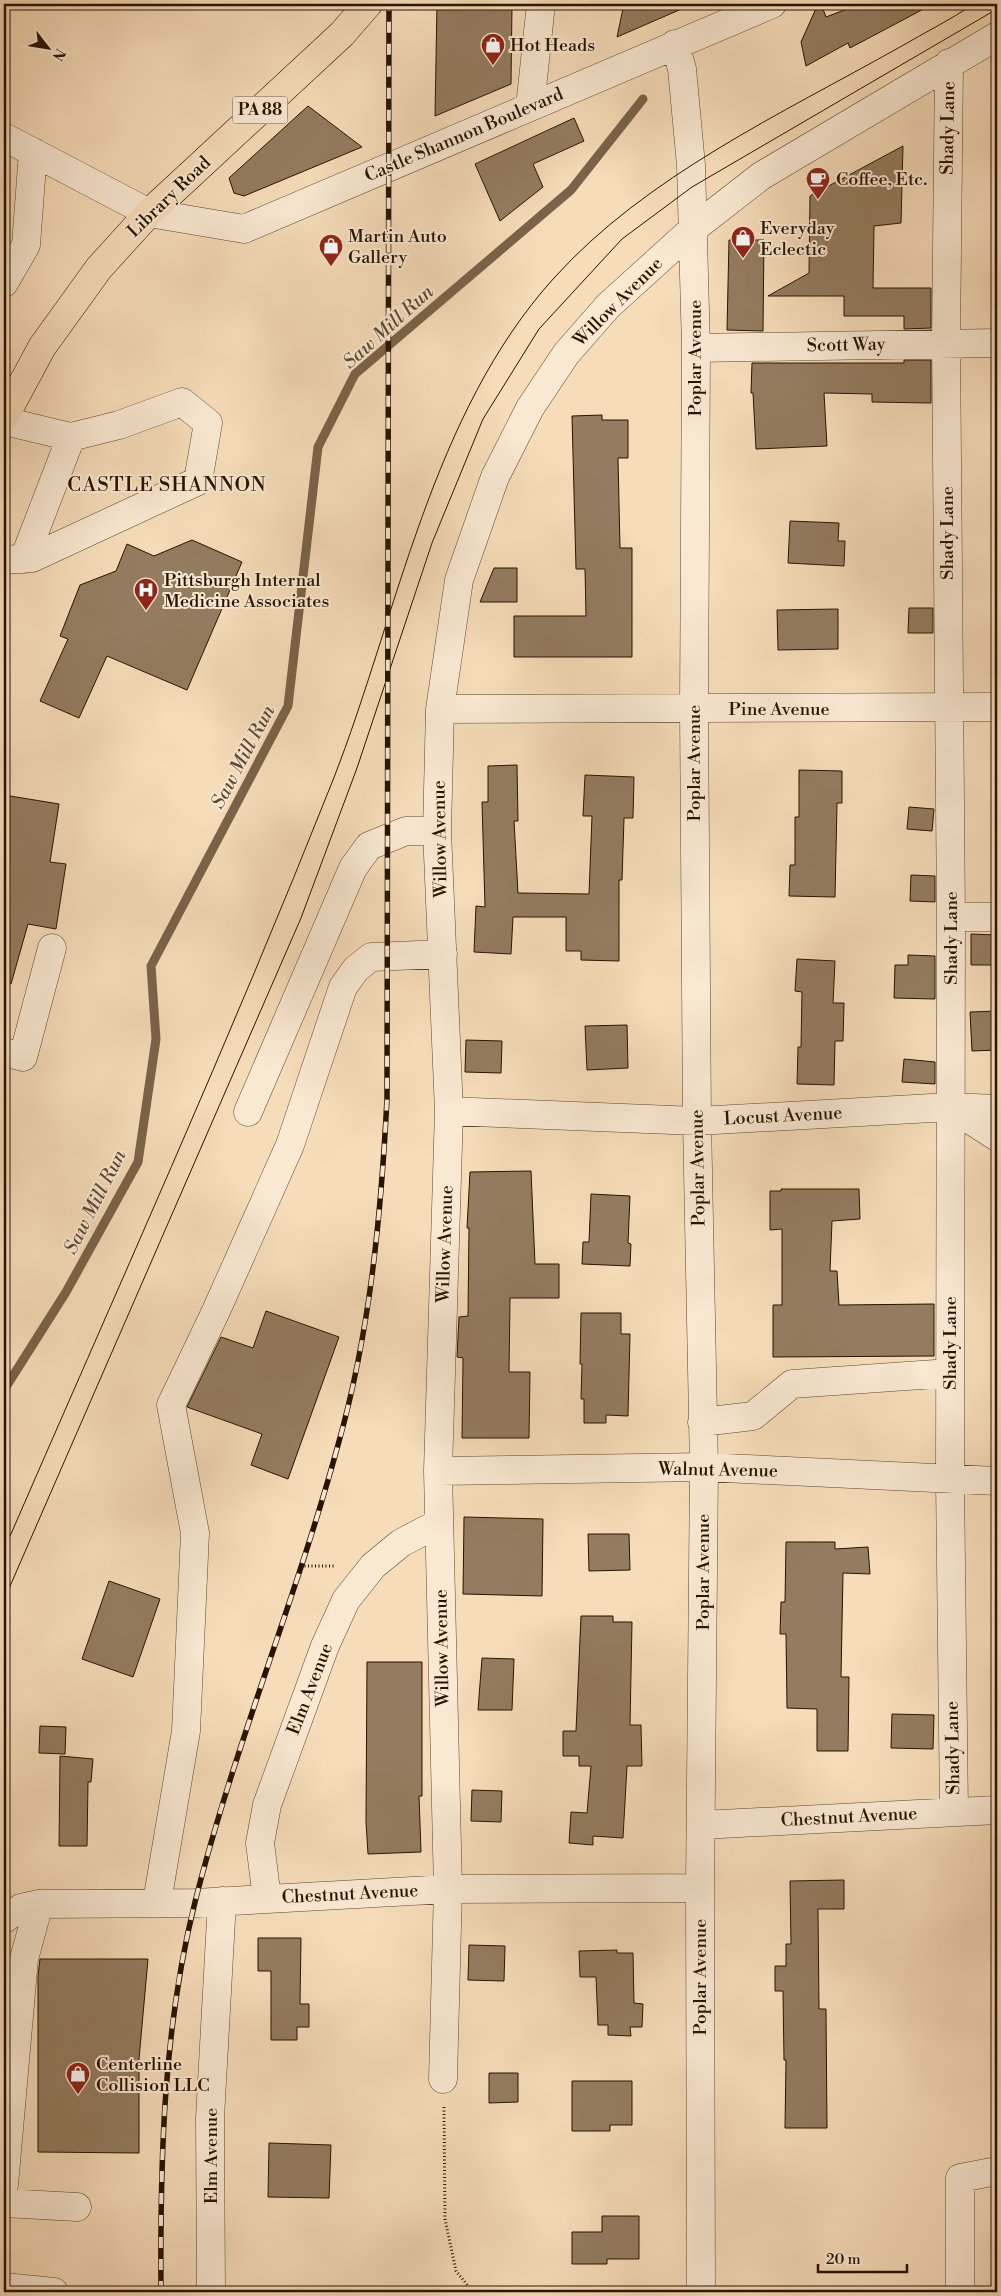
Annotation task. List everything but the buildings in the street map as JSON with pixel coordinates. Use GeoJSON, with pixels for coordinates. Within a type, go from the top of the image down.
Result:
{"type":"FeatureCollection","features":[{"type":"Feature","properties":{"kind":"main road","name":"Library Road"},"geometry":{"type":"LineString","coordinates":[[4,419],[42,347],[99,268],[149,213],[342,34],[368,4]]}},
{"type":"Feature","properties":{"kind":"street"},"geometry":{"type":"LineString","coordinates":[[530,107],[541,4]]}},
{"type":"Feature","properties":{"kind":"street","name":"Castle Shannon Boulevard"},"geometry":{"type":"LineString","coordinates":[[4,137],[149,213],[244,229],[772,4]]}},
{"type":"Feature","properties":{"kind":"street","name":"Willow Avenue"},"geometry":{"type":"LineString","coordinates":[[443,2079],[448,1889],[438,1471],[449,1111],[438,831],[440,708],[459,580],[495,477],[530,408],[566,354],[608,306],[693,229],[762,176],[997,36]]}},
{"type":"Feature","properties":{"kind":"street","name":"Poplar Avenue"},"geometry":{"type":"LineString","coordinates":[[675,44],[682,69],[691,165],[696,348],[694,709],[697,1121],[704,1467],[700,1888],[701,2292]]}},
{"type":"Feature","properties":{"kind":"street","name":"Shady Lane"},"geometry":{"type":"LineString","coordinates":[[949,63],[946,342],[948,708],[952,917],[950,1480],[954,1812]]}},
{"type":"Feature","properties":{"kind":"street"},"geometry":{"type":"LineString","coordinates":[[4,283],[26,245],[33,152]]}},
{"type":"Feature","properties":{"kind":"street","name":"Scott Way"},"geometry":{"type":"LineString","coordinates":[[696,348],[946,342],[997,343]]}},
{"type":"Feature","properties":{"kind":"street"},"geometry":{"type":"LineString","coordinates":[[4,419],[71,437],[119,425],[182,402],[208,424],[198,481],[32,558],[14,560]]}},
{"type":"Feature","properties":{"kind":"street"},"geometry":{"type":"LineString","coordinates":[[14,560],[71,437]]}},
{"type":"Feature","properties":{"kind":"street","name":"Pine Avenue"},"geometry":{"type":"LineString","coordinates":[[440,708],[997,707]]}},
{"type":"Feature","properties":{"kind":"street"},"geometry":{"type":"LineString","coordinates":[[248,1112],[353,868],[369,846],[406,831],[438,831]]}},
{"type":"Feature","properties":{"kind":"street"},"geometry":{"type":"LineString","coordinates":[[952,917],[997,917]]}},
{"type":"Feature","properties":{"kind":"street"},"geometry":{"type":"LineString","coordinates":[[4,1052],[23,1057],[52,948]]}},
{"type":"Feature","properties":{"kind":"street"},"geometry":{"type":"LineString","coordinates":[[156,1902],[186,1731],[195,1533],[171,1405],[290,1145],[343,987],[356,969],[371,957],[442,954]]}},
{"type":"Feature","properties":{"kind":"street"},"geometry":{"type":"LineString","coordinates":[[950,1107],[997,1137]]}},
{"type":"Feature","properties":{"kind":"street","name":"Locust Avenue"},"geometry":{"type":"LineString","coordinates":[[449,1111],[697,1121],[950,1107],[997,1109]]}},
{"type":"Feature","properties":{"kind":"street"},"geometry":{"type":"LineString","coordinates":[[702,1422],[753,1416],[792,1384],[950,1373]]}},
{"type":"Feature","properties":{"kind":"street","name":"Walnut Avenue"},"geometry":{"type":"LineString","coordinates":[[438,1471],[704,1467],[950,1480],[997,1480]]}},
{"type":"Feature","properties":{"kind":"street","name":"Elm Avenue"},"geometry":{"type":"LineString","coordinates":[[267,1899],[260,1843],[267,1805],[328,1638],[346,1600],[372,1566],[401,1543],[439,1523]]}},
{"type":"Feature","properties":{"kind":"street","name":"Chestnut Avenue"},"geometry":{"type":"LineString","coordinates":[[701,1825],[997,1810]]}},
{"type":"Feature","properties":{"kind":"street","name":"Chestnut Avenue"},"geometry":{"type":"LineString","coordinates":[[4,1919],[21,1908],[39,1904],[222,1901],[448,1889],[700,1888]]}},
{"type":"Feature","properties":{"kind":"street","name":"Elm Avenue"},"geometry":{"type":"LineString","coordinates":[[211,2292],[210,2118],[222,1901]]}},
{"type":"Feature","properties":{"kind":"street"},"geometry":{"type":"LineString","coordinates":[[4,2185],[24,1958],[39,1904]]}},
{"type":"Feature","properties":{"kind":"street"},"geometry":{"type":"LineString","coordinates":[[960,2292],[960,2178],[997,2171]]}},
{"type":"Feature","properties":{"kind":"street"},"geometry":{"type":"LineString","coordinates":[[4,2202],[77,2207]]}},
{"type":"Feature","properties":{"kind":"street"},"geometry":{"type":"LineString","coordinates":[[4,2287],[54,2292]]}},
{"type":"Feature","properties":{"kind":"path"},"geometry":{"type":"LineString","coordinates":[[443,2079],[445,2219],[456,2271],[473,2292]]}},
{"type":"Feature","properties":{"kind":"waterway","name":"Saw Mill Run"},"geometry":{"type":"LineString","coordinates":[[4,1390],[66,1292],[138,1162],[156,1039],[151,966],[288,706],[318,447],[355,374],[571,190],[643,99]]}},
{"type":"Feature","properties":{"kind":"tram line"},"geometry":{"type":"LineString","coordinates":[[4,1550],[172,1166],[294,877],[333,780],[422,518],[447,453],[477,390],[512,332],[554,278],[590,242],[630,208],[717,149],[956,16],[974,4]]}},
{"type":"Feature","properties":{"kind":"tram line"},"geometry":{"type":"LineString","coordinates":[[4,1600],[301,918],[357,768],[432,543],[483,419],[539,329],[622,239],[692,187],[997,9]]}},
{"type":"Feature","properties":{"kind":"railway"},"geometry":{"type":"LineString","coordinates":[[161,2292],[161,2194],[166,2096],[170,2047],[184,1950],[195,1902],[228,1787],[303,1560],[338,1445],[349,1402],[366,1317],[377,1230],[387,1099],[389,4]]}},
{"type":"Feature","properties":{"kind":"place","name":"Hot Heads"},"geometry":{"type":"Point","coordinates":[493,66]}},
{"type":"Feature","properties":{"kind":"place","name":"Coffee, Etc."},"geometry":{"type":"Point","coordinates":[818,200]}},
{"type":"Feature","properties":{"kind":"place","name":"Everyday Eclectic"},"geometry":{"type":"Point","coordinates":[743,259]}},
{"type":"Feature","properties":{"kind":"place","name":"Martin Auto Gallery"},"geometry":{"type":"Point","coordinates":[331,267]}},
{"type":"Feature","properties":{"kind":"place","name":"Pittsburgh Internal Medicine Associates"},"geometry":{"type":"Point","coordinates":[146,611]}},
{"type":"Feature","properties":{"kind":"place","name":"Centerline Collision LLC"},"geometry":{"type":"Point","coordinates":[78,2095]}},
{"type":"Feature","properties":{"kind":"district","name":"CASTLE SHANNON"},"geometry":{"type":"Point","coordinates":[167,485]}}]}
